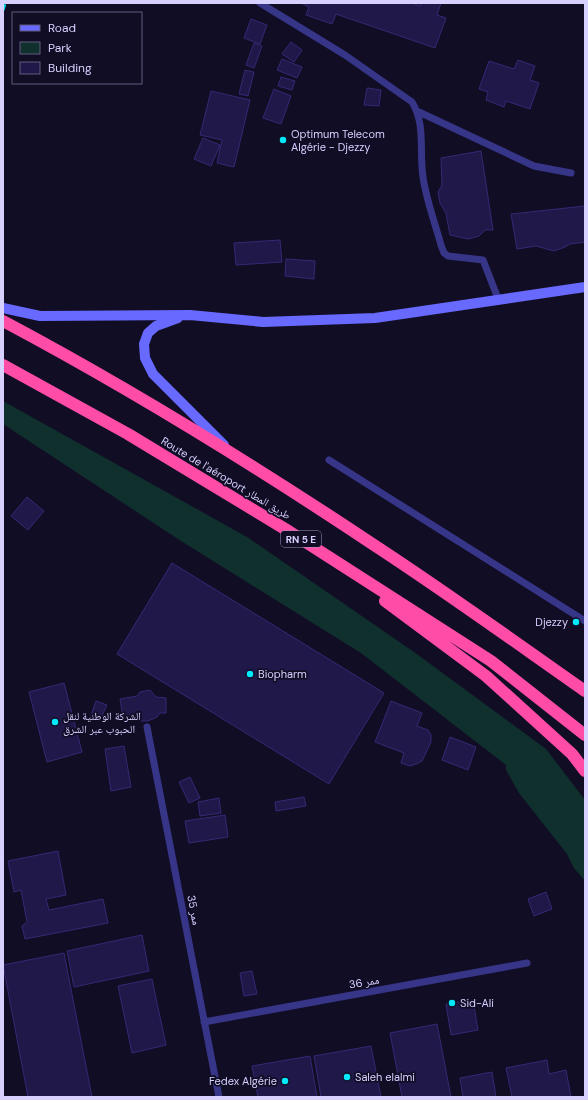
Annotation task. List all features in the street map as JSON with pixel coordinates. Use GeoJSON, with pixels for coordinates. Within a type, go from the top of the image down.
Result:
{"type":"FeatureCollection","features":[{"type":"Feature","properties":{"kind":"highway","name":"Route de l'aéroport طريق المطار"},"geometry":{"type":"LineString","coordinates":[[3,321],[70,356],[234,455],[375,545],[585,691]]}},
{"type":"Feature","properties":{"kind":"highway","name":"Route de l'aéroport طريق المطار"},"geometry":{"type":"LineString","coordinates":[[3,365],[128,434],[290,532],[491,661],[585,735]]}},
{"type":"Feature","properties":{"kind":"highway"},"geometry":{"type":"LineString","coordinates":[[290,532],[486,676],[572,754],[585,771]]}},
{"type":"Feature","properties":{"kind":"main road"},"geometry":{"type":"LineString","coordinates":[[3,308],[40,316],[190,315],[263,322],[375,318],[585,288]]}},
{"type":"Feature","properties":{"kind":"main road"},"geometry":{"type":"LineString","coordinates":[[190,315],[162,323],[148,333],[144,344],[145,358],[154,374],[234,455]]}},
{"type":"Feature","properties":{"kind":"lane"},"geometry":{"type":"LineString","coordinates":[[260,3],[346,55],[412,102],[418,112],[421,123],[423,177],[440,245],[448,256],[482,260],[500,301]]}},
{"type":"Feature","properties":{"kind":"lane"},"geometry":{"type":"LineString","coordinates":[[418,112],[534,166],[571,173]]}},
{"type":"Feature","properties":{"kind":"lane"},"geometry":{"type":"LineString","coordinates":[[329,460],[585,621]]}},
{"type":"Feature","properties":{"kind":"lane","name":"ممر 35"},"geometry":{"type":"LineString","coordinates":[[147,727],[219,1097]]}},
{"type":"Feature","properties":{"kind":"lane","name":"ممر 36"},"geometry":{"type":"LineString","coordinates":[[204,1022],[527,963]]}},
{"type":"Feature","properties":{"kind":"green space"},"geometry":{"type":"Polygon","coordinates":[[[3,401],[247,537],[414,652],[546,749],[585,800],[585,881],[574,868],[567,854],[519,793],[506,770],[506,765],[361,653],[181,541],[3,424],[3,401]]]}},
{"type":"Feature","properties":{"kind":"building"},"geometry":{"type":"Polygon","coordinates":[[[301,3],[412,3],[420,6],[421,3],[441,3],[437,15],[446,18],[435,48],[336,14],[332,24],[306,15],[309,7],[301,3]]]}},
{"type":"Feature","properties":{"kind":"building"},"geometry":{"type":"Polygon","coordinates":[[[251,19],[267,25],[260,44],[244,38],[251,19]]]}},
{"type":"Feature","properties":{"kind":"building"},"geometry":{"type":"Polygon","coordinates":[[[291,42],[302,50],[294,62],[282,54],[291,42]]]}},
{"type":"Feature","properties":{"kind":"building"},"geometry":{"type":"Polygon","coordinates":[[[254,43],[262,46],[254,68],[246,65],[254,43]]]}},
{"type":"Feature","properties":{"kind":"building"},"geometry":{"type":"Polygon","coordinates":[[[282,59],[302,67],[297,78],[277,70],[282,59]]]}},
{"type":"Feature","properties":{"kind":"building"},"geometry":{"type":"Polygon","coordinates":[[[518,60],[535,66],[530,80],[539,83],[530,109],[506,101],[504,107],[486,100],[488,92],[479,89],[489,61],[514,69],[518,60]]]}},
{"type":"Feature","properties":{"kind":"building"},"geometry":{"type":"Polygon","coordinates":[[[245,70],[254,72],[248,96],[239,94],[245,70]]]}},
{"type":"Feature","properties":{"kind":"building"},"geometry":{"type":"Polygon","coordinates":[[[281,77],[295,81],[292,90],[278,86],[281,77]]]}},
{"type":"Feature","properties":{"kind":"building"},"geometry":{"type":"Polygon","coordinates":[[[367,88],[381,90],[379,106],[364,105],[367,88]]]}},
{"type":"Feature","properties":{"kind":"building"},"geometry":{"type":"Polygon","coordinates":[[[274,89],[291,96],[281,124],[263,118],[274,89]]]}},
{"type":"Feature","properties":{"kind":"building"},"geometry":{"type":"Polygon","coordinates":[[[211,91],[250,100],[234,167],[217,163],[222,140],[200,135],[211,91]]]}},
{"type":"Feature","properties":{"kind":"building"},"geometry":{"type":"Polygon","coordinates":[[[203,138],[220,145],[211,166],[194,159],[203,138]]]}},
{"type":"Feature","properties":{"kind":"building"},"geometry":{"type":"Polygon","coordinates":[[[481,151],[493,230],[485,230],[479,236],[468,239],[450,235],[446,213],[440,203],[438,192],[442,185],[441,158],[481,151]]]}},
{"type":"Feature","properties":{"kind":"building"},"geometry":{"type":"Polygon","coordinates":[[[585,206],[585,242],[570,244],[554,251],[536,246],[517,249],[511,214],[585,206]]]}},
{"type":"Feature","properties":{"kind":"building"},"geometry":{"type":"Polygon","coordinates":[[[280,240],[282,262],[236,265],[234,243],[280,240]]]}},
{"type":"Feature","properties":{"kind":"building"},"geometry":{"type":"Polygon","coordinates":[[[286,259],[315,261],[314,279],[285,276],[286,259]]]}},
{"type":"Feature","properties":{"kind":"building"},"geometry":{"type":"Polygon","coordinates":[[[27,497],[44,511],[28,530],[11,516],[27,497]]]}},
{"type":"Feature","properties":{"kind":"building","name":"Biopharm"},"geometry":{"type":"Polygon","coordinates":[[[172,563],[384,693],[329,784],[117,654],[172,563]]]}},
{"type":"Feature","properties":{"kind":"building","name":"الشركة الوطنية لنقل الحبوب عبر الشرق"},"geometry":{"type":"Polygon","coordinates":[[[64,683],[82,752],[47,762],[29,692],[64,683]]]}},
{"type":"Feature","properties":{"kind":"building"},"geometry":{"type":"Polygon","coordinates":[[[150,690],[156,697],[166,698],[166,713],[160,713],[157,717],[148,721],[139,721],[131,717],[123,717],[120,699],[137,696],[140,692],[150,690]]]}},
{"type":"Feature","properties":{"kind":"building"},"geometry":{"type":"Polygon","coordinates":[[[96,701],[107,705],[101,718],[91,715],[96,701]]]}},
{"type":"Feature","properties":{"kind":"building"},"geometry":{"type":"Polygon","coordinates":[[[391,701],[422,713],[417,726],[428,730],[431,735],[431,742],[422,761],[416,764],[410,766],[401,763],[404,753],[375,742],[391,701]]]}},
{"type":"Feature","properties":{"kind":"building"},"geometry":{"type":"Polygon","coordinates":[[[450,737],[476,747],[468,770],[442,760],[450,737]]]}},
{"type":"Feature","properties":{"kind":"building"},"geometry":{"type":"Polygon","coordinates":[[[124,746],[131,787],[111,791],[105,749],[124,746]]]}},
{"type":"Feature","properties":{"kind":"building"},"geometry":{"type":"Polygon","coordinates":[[[190,777],[200,798],[189,803],[179,782],[190,777]]]}},
{"type":"Feature","properties":{"kind":"building"},"geometry":{"type":"Polygon","coordinates":[[[304,797],[306,806],[276,811],[275,802],[304,797]]]}},
{"type":"Feature","properties":{"kind":"building"},"geometry":{"type":"Polygon","coordinates":[[[219,798],[221,813],[200,816],[198,802],[219,798]]]}},
{"type":"Feature","properties":{"kind":"building"},"geometry":{"type":"Polygon","coordinates":[[[225,815],[228,837],[189,843],[185,821],[225,815]]]}},
{"type":"Feature","properties":{"kind":"building"},"geometry":{"type":"Polygon","coordinates":[[[58,851],[66,895],[46,899],[49,910],[103,899],[108,923],[25,939],[22,926],[27,922],[21,890],[14,892],[8,861],[58,851]]]}},
{"type":"Feature","properties":{"kind":"building"},"geometry":{"type":"Polygon","coordinates":[[[546,892],[552,909],[534,916],[528,899],[546,892]]]}},
{"type":"Feature","properties":{"kind":"building"},"geometry":{"type":"Polygon","coordinates":[[[142,935],[149,971],[74,987],[67,951],[142,935]]]}},
{"type":"Feature","properties":{"kind":"building"},"geometry":{"type":"Polygon","coordinates":[[[64,953],[92,1097],[28,1097],[3,965],[64,953]]]}},
{"type":"Feature","properties":{"kind":"building"},"geometry":{"type":"Polygon","coordinates":[[[252,971],[257,994],[244,996],[240,973],[252,971]]]}},
{"type":"Feature","properties":{"kind":"building"},"geometry":{"type":"Polygon","coordinates":[[[152,979],[166,1045],[132,1053],[118,986],[152,979]]]}},
{"type":"Feature","properties":{"kind":"building"},"geometry":{"type":"Polygon","coordinates":[[[473,1000],[478,1030],[451,1035],[446,1004],[473,1000]]]}},
{"type":"Feature","properties":{"kind":"building"},"geometry":{"type":"Polygon","coordinates":[[[437,1024],[451,1097],[402,1097],[390,1033],[437,1024]]]}},
{"type":"Feature","properties":{"kind":"building","name":"Saleh elalmi"},"geometry":{"type":"Polygon","coordinates":[[[371,1046],[381,1097],[321,1097],[314,1056],[371,1046]]]}},
{"type":"Feature","properties":{"kind":"building","name":"Fedex Algérie"},"geometry":{"type":"Polygon","coordinates":[[[310,1056],[317,1097],[258,1097],[252,1066],[310,1056]]]}},
{"type":"Feature","properties":{"kind":"building"},"geometry":{"type":"Polygon","coordinates":[[[547,1060],[549,1074],[566,1070],[571,1097],[512,1097],[506,1068],[547,1060]]]}},
{"type":"Feature","properties":{"kind":"building"},"geometry":{"type":"Polygon","coordinates":[[[492,1072],[496,1097],[463,1097],[460,1078],[492,1072]]]}},
{"type":"Feature","properties":{"kind":"railway"},"geometry":{"type":"LineString","coordinates":[[3,10],[5,3]]}},
{"type":"Feature","properties":{"kind":"place","name":"Optimum Telecom Algérie - Djezzy"},"geometry":{"type":"Point","coordinates":[283,140]}},
{"type":"Feature","properties":{"kind":"place","name":"Djezzy"},"geometry":{"type":"Point","coordinates":[576,622]}},
{"type":"Feature","properties":{"kind":"place","name":"Biopharm"},"geometry":{"type":"Point","coordinates":[250,674]}},
{"type":"Feature","properties":{"kind":"place","name":"الشركة الوطنية لنقل الحبوب عبر الشرق"},"geometry":{"type":"Point","coordinates":[55,722]}},
{"type":"Feature","properties":{"kind":"place","name":"Sid-Ali"},"geometry":{"type":"Point","coordinates":[452,1003]}},
{"type":"Feature","properties":{"kind":"place","name":"Saleh elalmi"},"geometry":{"type":"Point","coordinates":[347,1077]}},
{"type":"Feature","properties":{"kind":"place","name":"Fedex Algérie"},"geometry":{"type":"Point","coordinates":[285,1081]}}]}
